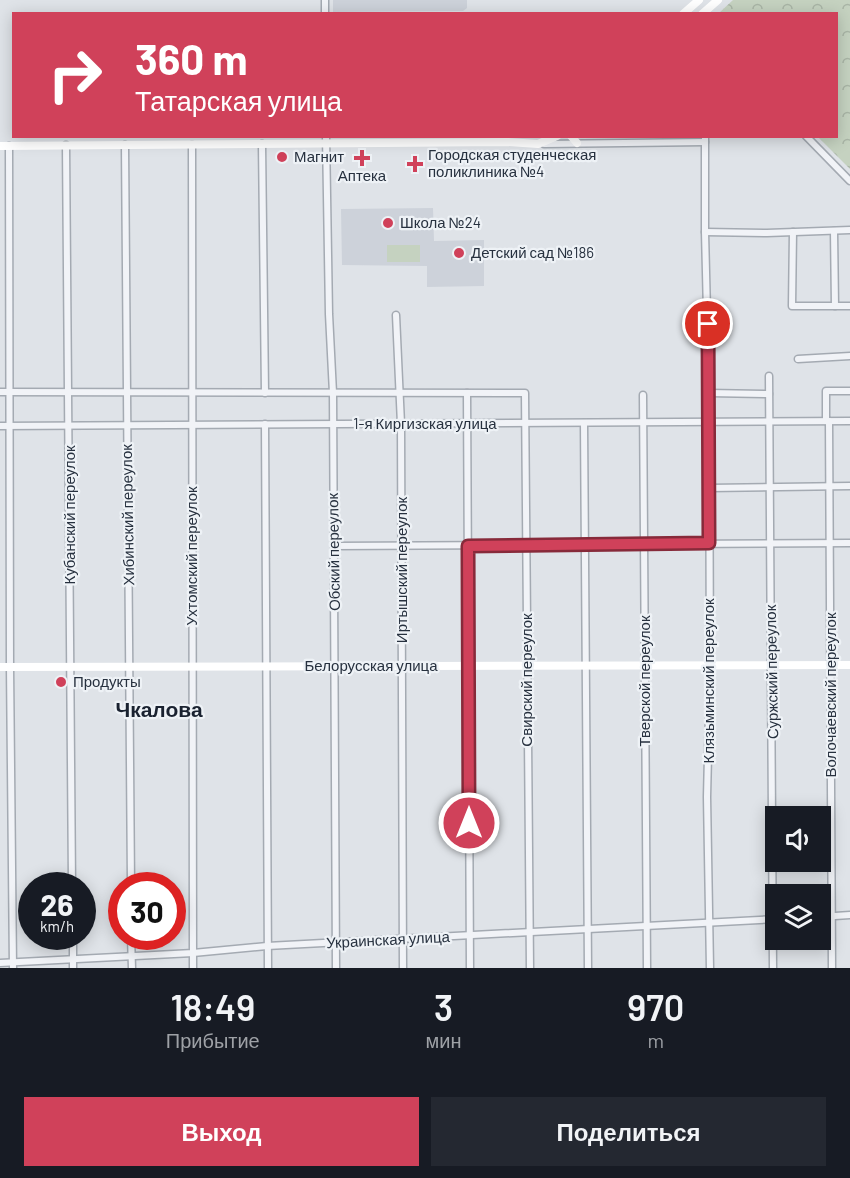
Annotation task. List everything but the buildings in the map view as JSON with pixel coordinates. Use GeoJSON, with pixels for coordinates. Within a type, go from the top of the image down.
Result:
{"type":"FeatureCollection","features":[{"type":"Feature","properties":{"kind":"main road"},"geometry":{"type":"LineString","coordinates":[[685,12],[699,0]]}},
{"type":"Feature","properties":{"kind":"main road"},"geometry":{"type":"LineString","coordinates":[[704,12],[718,0]]}},
{"type":"Feature","properties":{"kind":"main road"},"geometry":{"type":"LineString","coordinates":[[4,146],[262,144],[326,140],[508,142],[541,140]]}},
{"type":"Feature","properties":{"kind":"main road","name":"Белорусская улица"},"geometry":{"type":"LineString","coordinates":[[0,667],[850,665]]}},
{"type":"Feature","properties":{"kind":"street"},"geometry":{"type":"LineString","coordinates":[[808,138],[850,181]]}},
{"type":"Feature","properties":{"kind":"street"},"geometry":{"type":"LineString","coordinates":[[541,140],[705,139]]}},
{"type":"Feature","properties":{"kind":"street","name":"Клязьминский переулок"},"geometry":{"type":"LineString","coordinates":[[705,139],[709,393],[710,666],[707,797],[710,968]]}},
{"type":"Feature","properties":{"kind":"street","name":"Обский переулок"},"geometry":{"type":"LineString","coordinates":[[326,140],[329,314],[333,393],[336,968]]}},
{"type":"Feature","properties":{"kind":"street"},"geometry":{"type":"LineString","coordinates":[[262,144],[264,393]]}},
{"type":"Feature","properties":{"kind":"street","name":"Кубанский переулок"},"geometry":{"type":"LineString","coordinates":[[66,145],[72,872]]}},
{"type":"Feature","properties":{"kind":"street","name":"Хибинский переулок"},"geometry":{"type":"LineString","coordinates":[[125,145],[131,872]]}},
{"type":"Feature","properties":{"kind":"street","name":"Ухтомский переулок"},"geometry":{"type":"LineString","coordinates":[[192,145],[193,968]]}},
{"type":"Feature","properties":{"kind":"street"},"geometry":{"type":"LineString","coordinates":[[4,146],[10,393],[10,668],[14,965]]}},
{"type":"Feature","properties":{"kind":"street"},"geometry":{"type":"LineString","coordinates":[[834,231],[835,306]]}},
{"type":"Feature","properties":{"kind":"street"},"geometry":{"type":"LineString","coordinates":[[705,232],[850,231]]}},
{"type":"Feature","properties":{"kind":"street"},"geometry":{"type":"LineString","coordinates":[[793,232],[792,306],[850,306]]}},
{"type":"Feature","properties":{"kind":"street","name":"Иртышский переулок"},"geometry":{"type":"LineString","coordinates":[[396,315],[401,424],[403,968]]}},
{"type":"Feature","properties":{"kind":"street"},"geometry":{"type":"LineString","coordinates":[[798,359],[850,356]]}},
{"type":"Feature","properties":{"kind":"street","name":"Суржский переулок"},"geometry":{"type":"LineString","coordinates":[[769,376],[774,884]]}},
{"type":"Feature","properties":{"kind":"street","name":"Волочаевский переулок"},"geometry":{"type":"LineString","coordinates":[[832,968],[830,543],[826,391],[850,391]]}},
{"type":"Feature","properties":{"kind":"street"},"geometry":{"type":"LineString","coordinates":[[0,393],[467,393],[470,968]]}},
{"type":"Feature","properties":{"kind":"street","name":"Свирский переулок"},"geometry":{"type":"LineString","coordinates":[[467,393],[525,393],[530,968]]}},
{"type":"Feature","properties":{"kind":"street"},"geometry":{"type":"LineString","coordinates":[[709,393],[769,393]]}},
{"type":"Feature","properties":{"kind":"street","name":"Тверской переулок"},"geometry":{"type":"LineString","coordinates":[[643,395],[647,968]]}},
{"type":"Feature","properties":{"kind":"street","name":"1-я Киргизская улица"},"geometry":{"type":"LineString","coordinates":[[0,426],[850,421]]}},
{"type":"Feature","properties":{"kind":"street"},"geometry":{"type":"LineString","coordinates":[[584,423],[588,968]]}},
{"type":"Feature","properties":{"kind":"street"},"geometry":{"type":"LineString","coordinates":[[265,424],[268,968]]}},
{"type":"Feature","properties":{"kind":"street"},"geometry":{"type":"LineString","coordinates":[[709,488],[850,486]]}},
{"type":"Feature","properties":{"kind":"street"},"geometry":{"type":"LineString","coordinates":[[334,546],[850,543]]}},
{"type":"Feature","properties":{"kind":"street"},"geometry":{"type":"LineString","coordinates":[[832,916],[850,915]]}},
{"type":"Feature","properties":{"kind":"street","name":"Украинская улица"},"geometry":{"type":"LineString","coordinates":[[0,963],[14,965],[267,946],[765,920]]}},
{"type":"Feature","properties":{"kind":"street"},"geometry":{"type":"LineString","coordinates":[[73,950],[73,968]]}},
{"type":"Feature","properties":{"kind":"street"},"geometry":{"type":"LineString","coordinates":[[132,950],[132,968]]}},
{"type":"Feature","properties":{"kind":"street","name":"Суржский переулок"},"geometry":{"type":"LineString","coordinates":[[773,950],[773,968]]}},
{"type":"Feature","properties":{"kind":"shaded area"},"geometry":{"type":"Polygon","coordinates":[[[333,0],[467,0],[467,8],[463,11],[333,12],[333,0]]]}},
{"type":"Feature","properties":{"kind":"shaded area","name":"Школа №24"},"geometry":{"type":"Polygon","coordinates":[[[433,208],[434,241],[484,240],[484,286],[427,287],[427,266],[342,265],[341,209],[433,208]]]}},
{"type":"Feature","properties":{"kind":"green space"},"geometry":{"type":"Polygon","coordinates":[[[733,0],[850,0],[850,169],[819,138],[838,138],[838,12],[720,12],[733,0]]]}},
{"type":"Feature","properties":{"kind":"green space"},"geometry":{"type":"Polygon","coordinates":[[[387,245],[420,245],[420,262],[387,262],[387,245]]]}},
{"type":"Feature","properties":{"kind":"place","name":"Магнит"},"geometry":{"type":"Point","coordinates":[282,157]}},
{"type":"Feature","properties":{"kind":"place","name":"Аптека"},"geometry":{"type":"Point","coordinates":[362,158]}},
{"type":"Feature","properties":{"kind":"place","name":"Городская студенческая поликлиника №4"},"geometry":{"type":"Point","coordinates":[415,164]}},
{"type":"Feature","properties":{"kind":"place","name":"Школа №24"},"geometry":{"type":"Point","coordinates":[388,223]}},
{"type":"Feature","properties":{"kind":"place","name":"Детский сад №186"},"geometry":{"type":"Point","coordinates":[459,253]}},
{"type":"Feature","properties":{"kind":"place","name":"Продукты"},"geometry":{"type":"Point","coordinates":[61,682]}},
{"type":"Feature","properties":{"kind":"district","name":"Чкалова"},"geometry":{"type":"Point","coordinates":[159,710]}},
{"type":"Feature","properties":{"kind":"route"},"geometry":{"type":"LineString","coordinates":[[469,823],[468,546],[709,543],[708,324]]}}]}
